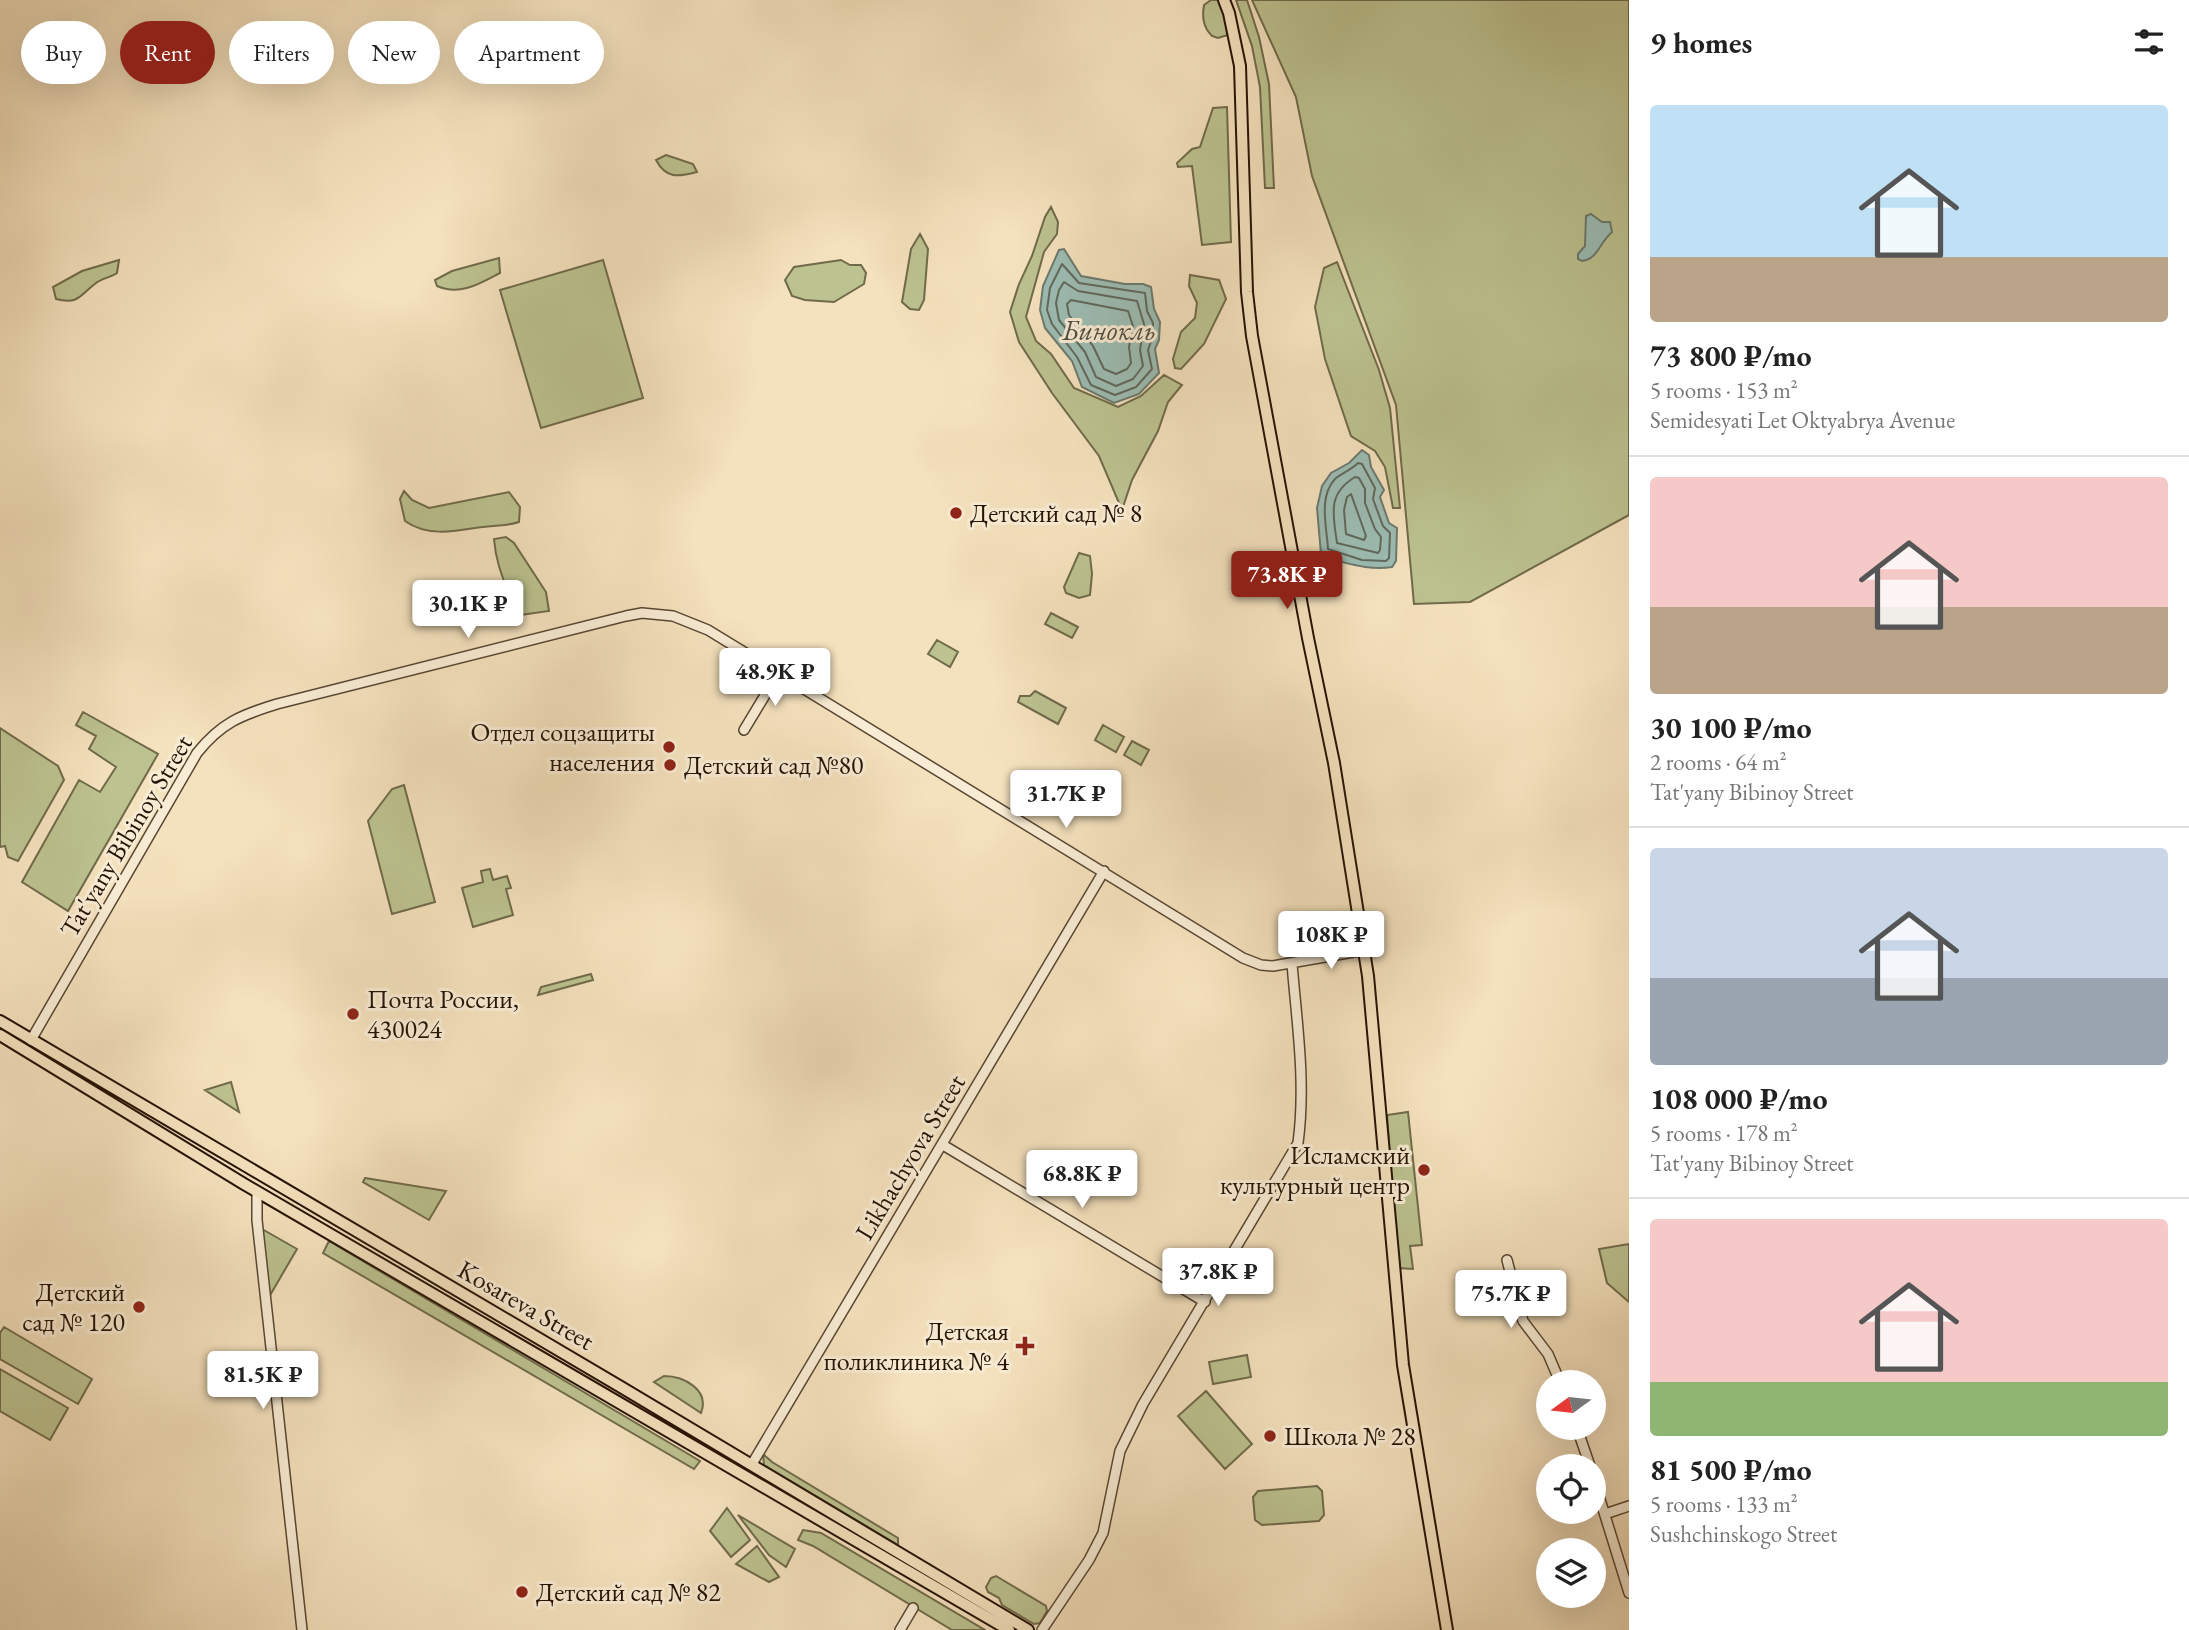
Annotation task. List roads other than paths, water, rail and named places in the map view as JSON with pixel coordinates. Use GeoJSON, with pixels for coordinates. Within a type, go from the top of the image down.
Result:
{"type":"FeatureCollection","features":[{"type":"Feature","properties":{"kind":"main road"},"geometry":{"type":"LineString","coordinates":[[1224,0],[1240,66],[1247,292],[1252,336],[1308,638],[1335,763],[1365,950],[1402,1365],[1447,1630]]}},
{"type":"Feature","properties":{"kind":"main road","name":"Kosareva Street"},"geometry":{"type":"LineString","coordinates":[[0,1021],[28,1045],[257,1192],[1009,1630]]}},
{"type":"Feature","properties":{"kind":"main road","name":"Kosareva Street"},"geometry":{"type":"LineString","coordinates":[[0,1035],[28,1045],[265,1178],[752,1464],[1028,1630]]}},
{"type":"Feature","properties":{"kind":"main road"},"geometry":{"type":"LineString","coordinates":[[257,1192],[265,1178]]}},
{"type":"Feature","properties":{"kind":"main road"},"geometry":{"type":"LineString","coordinates":[[745,1476],[752,1464]]}},
{"type":"Feature","properties":{"kind":"street","name":"Tat'yany Bibinoy Street"},"geometry":{"type":"LineString","coordinates":[[28,1045],[197,753],[211,736],[234,719],[290,701],[642,613],[673,616],[708,630],[1243,958],[1261,965],[1292,964],[1365,950]]}},
{"type":"Feature","properties":{"kind":"street"},"geometry":{"type":"LineString","coordinates":[[744,730],[779,673]]}},
{"type":"Feature","properties":{"kind":"street","name":"Likhachyova Street"},"geometry":{"type":"LineString","coordinates":[[752,1464],[1104,871]]}},
{"type":"Feature","properties":{"kind":"street"},"geometry":{"type":"LineString","coordinates":[[1042,1630],[1089,1560],[1103,1533],[1120,1451],[1143,1404],[1298,1143],[1302,1115],[1302,1067],[1292,964]]}},
{"type":"Feature","properties":{"kind":"street"},"geometry":{"type":"LineString","coordinates":[[943,1145],[1205,1302]]}},
{"type":"Feature","properties":{"kind":"street"},"geometry":{"type":"LineString","coordinates":[[257,1192],[257,1220],[302,1630]]}},
{"type":"Feature","properties":{"kind":"street"},"geometry":{"type":"LineString","coordinates":[[1507,1260],[1523,1321],[1548,1354],[1555,1370]]}},
{"type":"Feature","properties":{"kind":"street"},"geometry":{"type":"LineString","coordinates":[[1606,1514],[1629,1506]]}},
{"type":"Feature","properties":{"kind":"street"},"geometry":{"type":"LineString","coordinates":[[1606,1517],[1629,1593]]}},
{"type":"Feature","properties":{"kind":"street"},"geometry":{"type":"LineString","coordinates":[[900,1630],[913,1608]]}},
{"type":"Feature","properties":{"kind":"water"},"geometry":{"type":"Polygon","coordinates":[[[1591,214],[1602,222],[1610,222],[1612,232],[1592,257],[1582,261],[1578,259],[1578,254],[1585,246],[1586,216],[1591,214]]]}},
{"type":"Feature","properties":{"kind":"water","name":"Бинокль"},"geometry":{"type":"Polygon","coordinates":[[[1064,249],[1081,276],[1151,287],[1154,309],[1160,322],[1159,340],[1155,349],[1159,373],[1139,394],[1114,403],[1082,387],[1072,361],[1045,328],[1040,310],[1043,286],[1059,250],[1064,249]]]}},
{"type":"Feature","properties":{"kind":"water"},"geometry":{"type":"Polygon","coordinates":[[[1362,450],[1369,455],[1371,467],[1384,490],[1380,497],[1389,523],[1397,528],[1396,561],[1392,567],[1359,566],[1326,558],[1321,554],[1317,508],[1322,486],[1331,473],[1349,463],[1362,450]]]}},
{"type":"Feature","properties":{"kind":"place","name":"Детский сад № 8"},"geometry":{"type":"Point","coordinates":[956,513]}},
{"type":"Feature","properties":{"kind":"place","name":"Отдел соцзащиты населения"},"geometry":{"type":"Point","coordinates":[669,747]}},
{"type":"Feature","properties":{"kind":"place","name":"Детский сад №80"},"geometry":{"type":"Point","coordinates":[670,765]}},
{"type":"Feature","properties":{"kind":"place","name":"Почта России, 430024"},"geometry":{"type":"Point","coordinates":[353,1014]}},
{"type":"Feature","properties":{"kind":"place","name":"Исламский культурный центр"},"geometry":{"type":"Point","coordinates":[1424,1170]}},
{"type":"Feature","properties":{"kind":"place","name":"Детский сад № 120"},"geometry":{"type":"Point","coordinates":[139,1307]}},
{"type":"Feature","properties":{"kind":"place","name":"Детская поликлиника № 4"},"geometry":{"type":"Point","coordinates":[1025,1346]}},
{"type":"Feature","properties":{"kind":"place","name":"Школа № 28"},"geometry":{"type":"Point","coordinates":[1270,1436]}},
{"type":"Feature","properties":{"kind":"place","name":"Детский сад № 82"},"geometry":{"type":"Point","coordinates":[522,1592]}}]}
